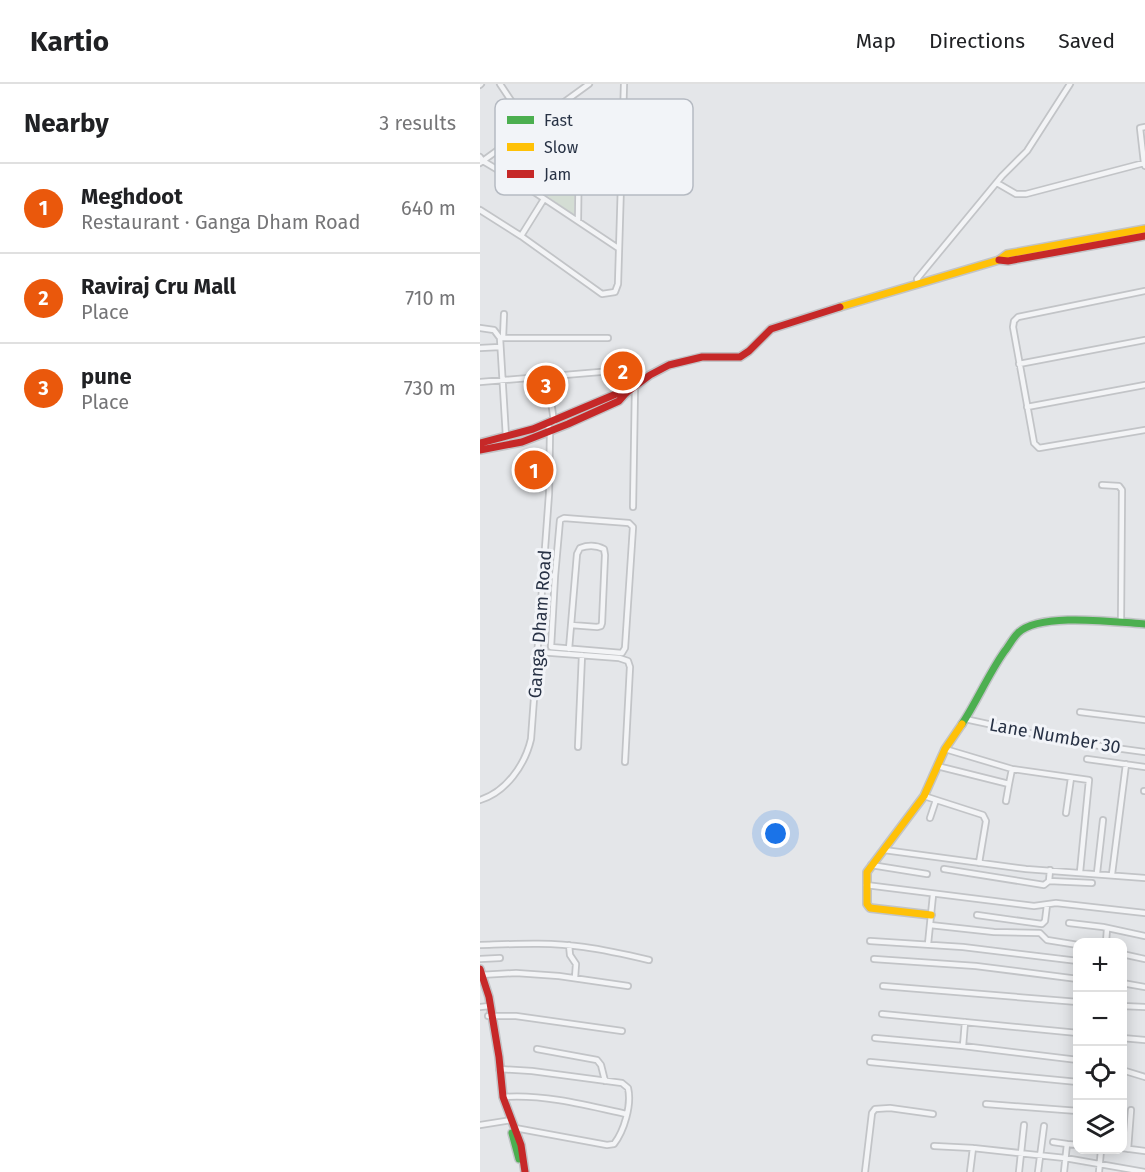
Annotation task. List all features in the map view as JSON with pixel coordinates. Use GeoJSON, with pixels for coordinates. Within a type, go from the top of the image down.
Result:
{"type":"FeatureCollection","features":[{"type":"Feature","properties":{"kind":"main road"},"geometry":{"type":"LineString","coordinates":[[480,443],[551,426],[619,401],[650,375],[669,365],[702,357],[740,357],[771,329],[999,260],[1007,254],[1145,229]]}},
{"type":"Feature","properties":{"kind":"main road"},"geometry":{"type":"LineString","coordinates":[[999,260],[1008,261],[1145,236]]}},
{"type":"Feature","properties":{"kind":"main road"},"geometry":{"type":"LineString","coordinates":[[480,450],[522,442],[616,394],[626,393]]}},
{"type":"Feature","properties":{"kind":"main road"},"geometry":{"type":"LineString","coordinates":[[931,915],[870,908],[867,904],[866,874],[924,796],[945,749],[994,667],[1017,634],[1025,628],[1070,620],[1145,624]]}},
{"type":"Feature","properties":{"kind":"main road"},"geometry":{"type":"LineString","coordinates":[[481,973],[486,1006]]}},
{"type":"Feature","properties":{"kind":"main road"},"geometry":{"type":"LineString","coordinates":[[480,985],[490,1016],[502,1097],[523,1172]]}},
{"type":"Feature","properties":{"kind":"main road"},"geometry":{"type":"LineString","coordinates":[[510,1121],[521,1145],[523,1172]]}},
{"type":"Feature","properties":{"kind":"street"},"geometry":{"type":"LineString","coordinates":[[500,84],[510,99]]}},
{"type":"Feature","properties":{"kind":"street"},"geometry":{"type":"LineString","coordinates":[[568,99],[589,84]]}},
{"type":"Feature","properties":{"kind":"street"},"geometry":{"type":"LineString","coordinates":[[624,84],[624,99]]}},
{"type":"Feature","properties":{"kind":"street"},"geometry":{"type":"LineString","coordinates":[[919,284],[917,279],[997,183],[1027,151],[1070,84]]}},
{"type":"Feature","properties":{"kind":"street"},"geometry":{"type":"LineString","coordinates":[[997,183],[1016,194],[1026,194],[1145,165],[1140,128],[1145,127]]}},
{"type":"Feature","properties":{"kind":"street"},"geometry":{"type":"LineString","coordinates":[[495,151],[481,161],[495,169]]}},
{"type":"Feature","properties":{"kind":"street"},"geometry":{"type":"LineString","coordinates":[[538,195],[618,248]]}},
{"type":"Feature","properties":{"kind":"street"},"geometry":{"type":"LineString","coordinates":[[578,195],[578,222]]}},
{"type":"Feature","properties":{"kind":"street"},"geometry":{"type":"LineString","coordinates":[[480,210],[521,236],[602,294],[615,292],[618,284],[620,195]]}},
{"type":"Feature","properties":{"kind":"street"},"geometry":{"type":"LineString","coordinates":[[521,236],[544,199]]}},
{"type":"Feature","properties":{"kind":"street"},"geometry":{"type":"LineString","coordinates":[[1145,291],[1018,317],[1014,321],[1018,364],[1034,443],[1039,448],[1145,430]]}},
{"type":"Feature","properties":{"kind":"street"},"geometry":{"type":"LineString","coordinates":[[504,314],[500,347],[506,437]]}},
{"type":"Feature","properties":{"kind":"street"},"geometry":{"type":"LineString","coordinates":[[480,328],[494,330],[502,338],[608,338]]}},
{"type":"Feature","properties":{"kind":"street"},"geometry":{"type":"LineString","coordinates":[[1018,364],[1145,340]]}},
{"type":"Feature","properties":{"kind":"street"},"geometry":{"type":"LineString","coordinates":[[480,348],[500,347]]}},
{"type":"Feature","properties":{"kind":"street"},"geometry":{"type":"LineString","coordinates":[[480,382],[600,372]]}},
{"type":"Feature","properties":{"kind":"street"},"geometry":{"type":"LineString","coordinates":[[1027,407],[1145,385]]}},
{"type":"Feature","properties":{"kind":"street"},"geometry":{"type":"LineString","coordinates":[[633,507],[635,386]]}},
{"type":"Feature","properties":{"kind":"street","name":"Ganga Dham Road"},"geometry":{"type":"LineString","coordinates":[[480,800],[490,797],[512,778],[528,753],[533,725],[549,494],[551,401]]}},
{"type":"Feature","properties":{"kind":"street"},"geometry":{"type":"LineString","coordinates":[[1102,485],[1119,486],[1122,490],[1121,622]]}},
{"type":"Feature","properties":{"kind":"street"},"geometry":{"type":"LineString","coordinates":[[564,518],[626,522],[633,527],[625,648],[622,653],[551,647],[555,576],[560,520],[564,518]]}},
{"type":"Feature","properties":{"kind":"street"},"geometry":{"type":"LineString","coordinates":[[569,649],[571,625],[577,554],[580,548],[598,546],[604,549],[605,555],[601,626],[571,625]]}},
{"type":"Feature","properties":{"kind":"street"},"geometry":{"type":"LineString","coordinates":[[544,576],[555,576]]}},
{"type":"Feature","properties":{"kind":"street"},"geometry":{"type":"LineString","coordinates":[[539,652],[619,658],[628,661],[630,667],[625,762]]}},
{"type":"Feature","properties":{"kind":"street"},"geometry":{"type":"LineString","coordinates":[[578,747],[582,655]]}},
{"type":"Feature","properties":{"kind":"street"},"geometry":{"type":"LineString","coordinates":[[1080,712],[1145,720]]}},
{"type":"Feature","properties":{"kind":"street","name":"Lane Number 30"},"geometry":{"type":"LineString","coordinates":[[965,719],[1071,742],[1145,752]]}},
{"type":"Feature","properties":{"kind":"street"},"geometry":{"type":"LineString","coordinates":[[945,749],[1012,769],[1090,782],[1080,872]]}},
{"type":"Feature","properties":{"kind":"street"},"geometry":{"type":"LineString","coordinates":[[1087,759],[1145,767]]}},
{"type":"Feature","properties":{"kind":"street"},"geometry":{"type":"LineString","coordinates":[[1112,874],[1126,764]]}},
{"type":"Feature","properties":{"kind":"street"},"geometry":{"type":"LineString","coordinates":[[937,766],[1009,784]]}},
{"type":"Feature","properties":{"kind":"street"},"geometry":{"type":"LineString","coordinates":[[1005,801],[1012,769]]}},
{"type":"Feature","properties":{"kind":"street"},"geometry":{"type":"LineString","coordinates":[[1066,813],[1071,778]]}},
{"type":"Feature","properties":{"kind":"street"},"geometry":{"type":"LineString","coordinates":[[924,796],[983,815],[986,821],[979,863]]}},
{"type":"Feature","properties":{"kind":"street"},"geometry":{"type":"LineString","coordinates":[[930,818],[936,800]]}},
{"type":"Feature","properties":{"kind":"street"},"geometry":{"type":"LineString","coordinates":[[1097,873],[1102,820]]}},
{"type":"Feature","properties":{"kind":"street"},"geometry":{"type":"LineString","coordinates":[[884,850],[979,863],[1145,878]]}},
{"type":"Feature","properties":{"kind":"street"},"geometry":{"type":"LineString","coordinates":[[871,865],[927,874]]}},
{"type":"Feature","properties":{"kind":"street"},"geometry":{"type":"LineString","coordinates":[[944,869],[1040,884],[1049,882],[1092,883]]}},
{"type":"Feature","properties":{"kind":"street"},"geometry":{"type":"LineString","coordinates":[[1049,882],[1050,870]]}},
{"type":"Feature","properties":{"kind":"street"},"geometry":{"type":"LineString","coordinates":[[866,885],[1034,906],[1056,903],[1145,913]]}},
{"type":"Feature","properties":{"kind":"street"},"geometry":{"type":"LineString","coordinates":[[928,944],[933,895]]}},
{"type":"Feature","properties":{"kind":"street"},"geometry":{"type":"LineString","coordinates":[[977,915],[1042,924],[1045,921],[1047,905]]}},
{"type":"Feature","properties":{"kind":"street"},"geometry":{"type":"LineString","coordinates":[[1069,923],[1145,936]]}},
{"type":"Feature","properties":{"kind":"street"},"geometry":{"type":"LineString","coordinates":[[930,925],[994,932],[1041,931],[1047,940],[1073,944]]}},
{"type":"Feature","properties":{"kind":"street"},"geometry":{"type":"LineString","coordinates":[[1106,938],[1107,929]]}},
{"type":"Feature","properties":{"kind":"street"},"geometry":{"type":"LineString","coordinates":[[870,941],[928,944],[1073,960]]}},
{"type":"Feature","properties":{"kind":"street"},"geometry":{"type":"LineString","coordinates":[[480,945],[531,943],[569,945],[649,960]]}},
{"type":"Feature","properties":{"kind":"street"},"geometry":{"type":"LineString","coordinates":[[569,945],[570,955],[576,964],[575,978]]}},
{"type":"Feature","properties":{"kind":"street"},"geometry":{"type":"LineString","coordinates":[[1127,955],[1145,959]]}},
{"type":"Feature","properties":{"kind":"street"},"geometry":{"type":"LineString","coordinates":[[480,959],[500,958]]}},
{"type":"Feature","properties":{"kind":"street"},"geometry":{"type":"LineString","coordinates":[[874,959],[976,966],[1073,978]]}},
{"type":"Feature","properties":{"kind":"street"},"geometry":{"type":"LineString","coordinates":[[481,973],[516,973],[575,978],[628,986]]}},
{"type":"Feature","properties":{"kind":"street"},"geometry":{"type":"LineString","coordinates":[[1127,984],[1145,987]]}},
{"type":"Feature","properties":{"kind":"street"},"geometry":{"type":"LineString","coordinates":[[884,986],[1073,1002]]}},
{"type":"Feature","properties":{"kind":"street"},"geometry":{"type":"LineString","coordinates":[[1127,1006],[1145,1007]]}},
{"type":"Feature","properties":{"kind":"street"},"geometry":{"type":"LineString","coordinates":[[882,1014],[1073,1033]]}},
{"type":"Feature","properties":{"kind":"street"},"geometry":{"type":"LineString","coordinates":[[490,1016],[516,1016],[622,1031]]}},
{"type":"Feature","properties":{"kind":"street"},"geometry":{"type":"LineString","coordinates":[[963,1046],[965,1022]]}},
{"type":"Feature","properties":{"kind":"street"},"geometry":{"type":"LineString","coordinates":[[875,1038],[1073,1060]]}},
{"type":"Feature","properties":{"kind":"street"},"geometry":{"type":"LineString","coordinates":[[1127,1038],[1145,1040]]}},
{"type":"Feature","properties":{"kind":"street"},"geometry":{"type":"LineString","coordinates":[[537,1049],[597,1060],[601,1065],[605,1081]]}},
{"type":"Feature","properties":{"kind":"street"},"geometry":{"type":"LineString","coordinates":[[870,1062],[1073,1082]]}},
{"type":"Feature","properties":{"kind":"street"},"geometry":{"type":"LineString","coordinates":[[499,1069],[622,1083],[628,1088],[629,1104],[619,1138],[614,1144],[607,1145],[515,1128]]}},
{"type":"Feature","properties":{"kind":"street"},"geometry":{"type":"LineString","coordinates":[[1127,1072],[1145,1077]]}},
{"type":"Feature","properties":{"kind":"street"},"geometry":{"type":"LineString","coordinates":[[502,1097],[526,1095],[626,1114]]}},
{"type":"Feature","properties":{"kind":"street"},"geometry":{"type":"LineString","coordinates":[[986,1104],[1073,1111]]}},
{"type":"Feature","properties":{"kind":"street"},"geometry":{"type":"LineString","coordinates":[[866,1172],[872,1113],[875,1109],[890,1108],[933,1114]]}},
{"type":"Feature","properties":{"kind":"street"},"geometry":{"type":"LineString","coordinates":[[1127,1136],[1131,1110]]}},
{"type":"Feature","properties":{"kind":"street"},"geometry":{"type":"LineString","coordinates":[[480,1125],[510,1121]]}},
{"type":"Feature","properties":{"kind":"street"},"geometry":{"type":"LineString","coordinates":[[1019,1172],[1024,1125]]}},
{"type":"Feature","properties":{"kind":"street"},"geometry":{"type":"LineString","coordinates":[[1038,1172],[1044,1126]]}},
{"type":"Feature","properties":{"kind":"street"},"geometry":{"type":"LineString","coordinates":[[1053,1142],[1073,1145]]}},
{"type":"Feature","properties":{"kind":"street"},"geometry":{"type":"LineString","coordinates":[[1064,1172],[1067,1144]]}},
{"type":"Feature","properties":{"kind":"street"},"geometry":{"type":"LineString","coordinates":[[934,1146],[1065,1158],[1099,1165],[1133,1168],[1145,1172]]}},
{"type":"Feature","properties":{"kind":"street"},"geometry":{"type":"LineString","coordinates":[[970,1172],[973,1148]]}},
{"type":"Feature","properties":{"kind":"street"},"geometry":{"type":"LineString","coordinates":[[1127,1149],[1145,1151]]}},
{"type":"Feature","properties":{"kind":"street"},"geometry":{"type":"LineString","coordinates":[[1099,1172],[1100,1154]]}},
{"type":"Feature","properties":{"kind":"shaded area"},"geometry":{"type":"Polygon","coordinates":[[[546,195],[575,195],[574,215],[546,195]]]}},
{"type":"Feature","properties":{"kind":"traffic: fast"},"geometry":{"type":"LineString","coordinates":[[962,724],[1004,652],[1018,633],[1028,627],[1042,622],[1060,620],[1145,624]]}},
{"type":"Feature","properties":{"kind":"traffic: fast"},"geometry":{"type":"LineString","coordinates":[[512,1133],[519,1159]]}},
{"type":"Feature","properties":{"kind":"traffic: slow"},"geometry":{"type":"LineString","coordinates":[[840,307],[999,260],[1007,254],[1145,229]]}},
{"type":"Feature","properties":{"kind":"traffic: slow"},"geometry":{"type":"LineString","coordinates":[[931,915],[870,908],[867,904],[867,872],[924,796],[945,749],[962,724]]}},
{"type":"Feature","properties":{"kind":"traffic: jam"},"geometry":{"type":"LineString","coordinates":[[999,260],[1008,261],[1145,236]]}},
{"type":"Feature","properties":{"kind":"traffic: jam"},"geometry":{"type":"LineString","coordinates":[[480,450],[522,442],[568,424],[619,401],[650,375],[669,365],[702,357],[740,357],[771,329],[840,307]]}},
{"type":"Feature","properties":{"kind":"traffic: jam"},"geometry":{"type":"LineString","coordinates":[[480,443],[533,429],[616,394],[626,393]]}},
{"type":"Feature","properties":{"kind":"traffic: jam"},"geometry":{"type":"LineString","coordinates":[[480,969],[489,997],[503,1097],[521,1145],[525,1172]]}},
{"type":"Feature","properties":{"kind":"place","name":"Raviraj Cru Mall"},"geometry":{"type":"Point","coordinates":[623,371]}},
{"type":"Feature","properties":{"kind":"place","name":"pune"},"geometry":{"type":"Point","coordinates":[546,385]}},
{"type":"Feature","properties":{"kind":"place","name":"Meghdoot"},"geometry":{"type":"Point","coordinates":[534,470]}}]}
